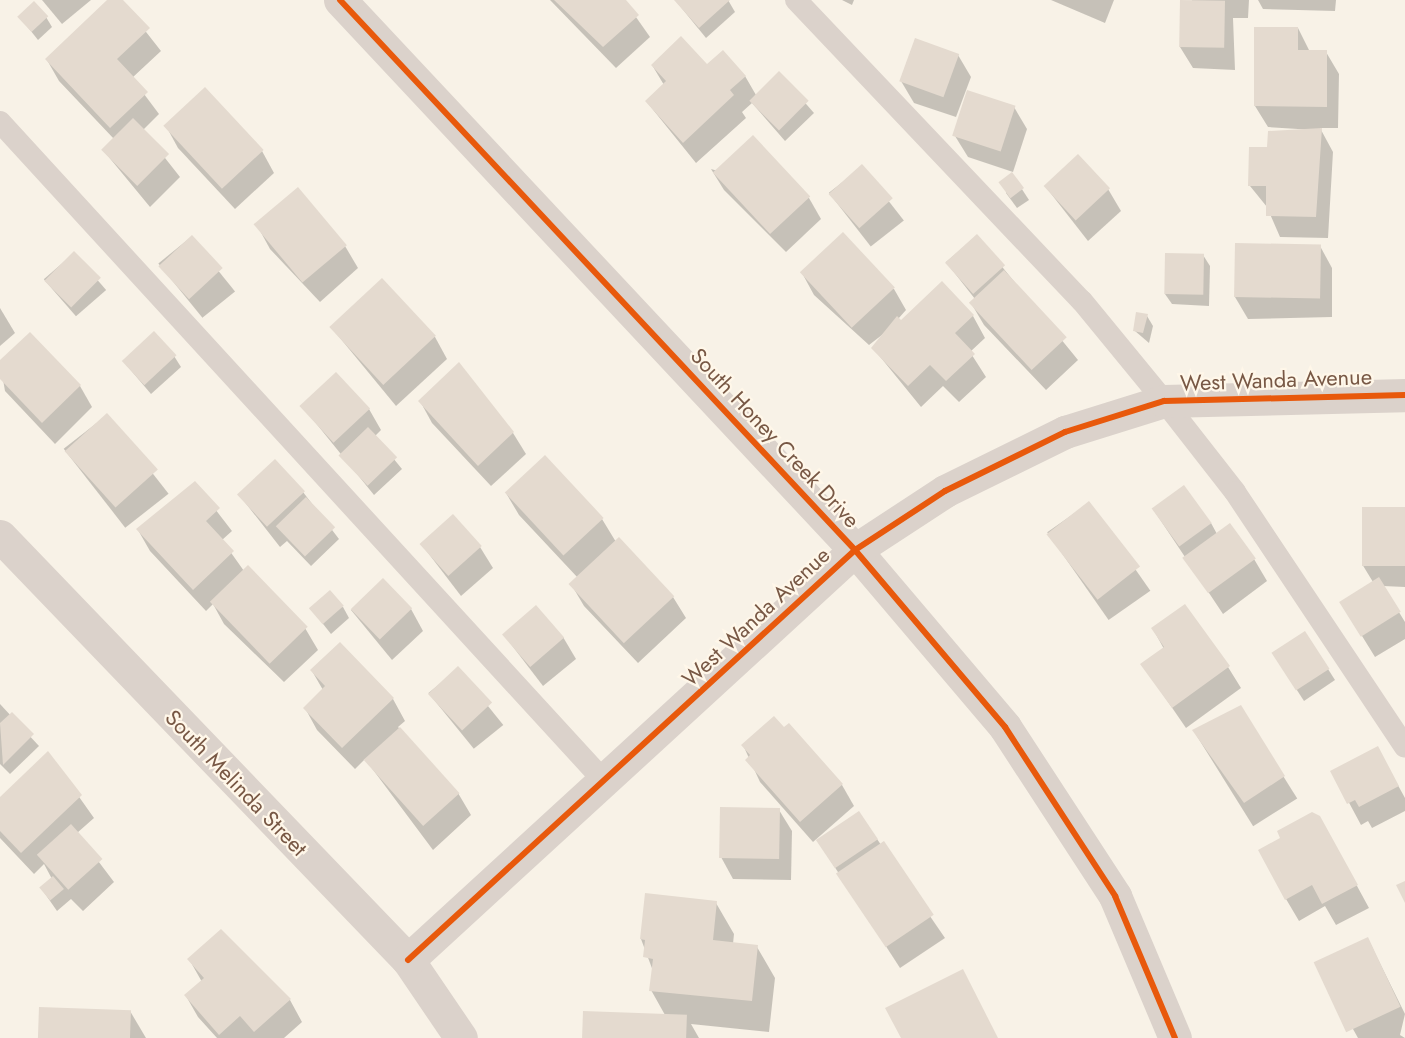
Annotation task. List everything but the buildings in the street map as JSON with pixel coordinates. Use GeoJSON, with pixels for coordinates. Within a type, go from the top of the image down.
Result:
{"type":"FeatureCollection","features":[{"type":"Feature","properties":{"kind":"street","name":"South Honey Creek Drive"},"geometry":{"type":"LineString","coordinates":[[340,0],[855,550],[1005,728],[1114,896],[1174,1038]]}},
{"type":"Feature","properties":{"kind":"street","name":"West Wanda Avenue"},"geometry":{"type":"LineString","coordinates":[[408,960],[605,782],[855,550],[945,491],[1065,432],[1164,401],[1405,395]]}},
{"type":"Feature","properties":{"kind":"street","name":"South Melinda Street"},"geometry":{"type":"LineString","coordinates":[[0,536],[408,960],[461,1038]]}},
{"type":"Feature","properties":{"kind":"lane"},"geometry":{"type":"LineString","coordinates":[[796,0],[1082,302],[1164,401],[1235,492],[1405,747]]}},
{"type":"Feature","properties":{"kind":"lane"},"geometry":{"type":"LineString","coordinates":[[0,122],[605,782]]}},
{"type":"Feature","properties":{"kind":"cycle path"},"geometry":{"type":"LineString","coordinates":[[340,0],[855,550],[1005,727],[1115,896],[1175,1038]]}},
{"type":"Feature","properties":{"kind":"cycle path"},"geometry":{"type":"LineString","coordinates":[[408,960],[855,550],[945,491],[1065,432],[1164,401],[1405,395]]}}]}
